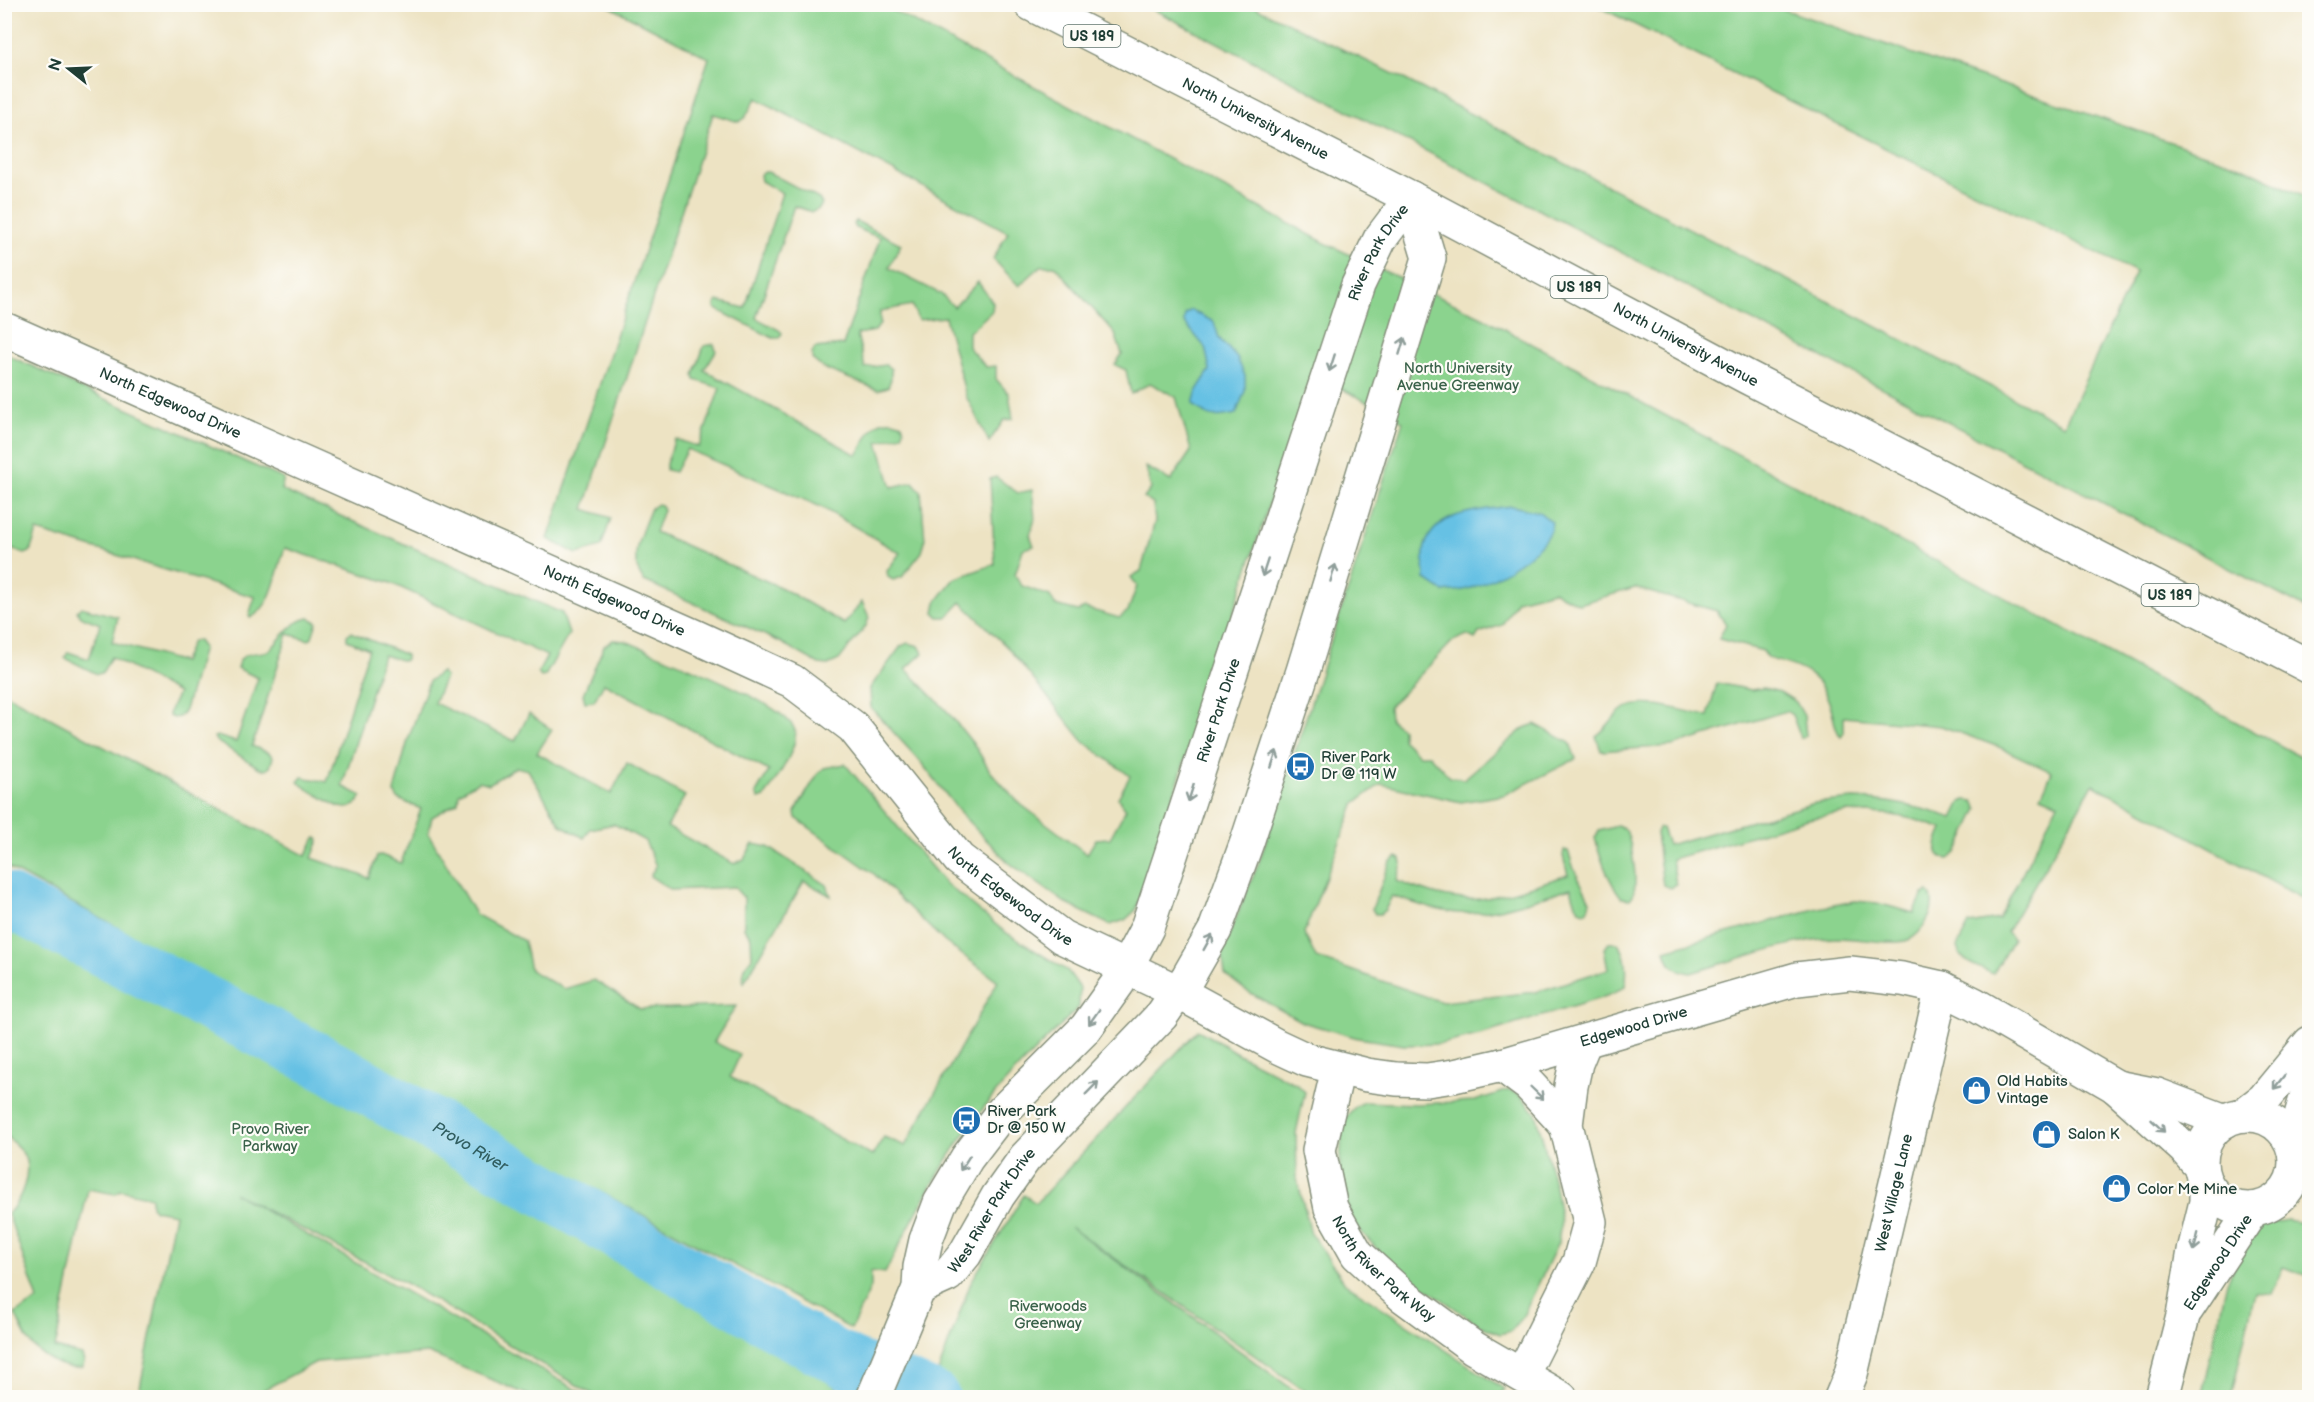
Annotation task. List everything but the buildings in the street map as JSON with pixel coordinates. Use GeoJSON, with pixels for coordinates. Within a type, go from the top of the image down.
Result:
{"type":"FeatureCollection","features":[{"type":"Feature","properties":{"kind":"main road","name":"North University Avenue"},"geometry":{"type":"LineString","coordinates":[[1031,4],[1411,198],[1747,377],[2310,667]]}},
{"type":"Feature","properties":{"kind":"main road","name":"River Park Drive"},"geometry":{"type":"LineString","coordinates":[[1137,974],[1150,917],[1358,285],[1380,239],[1411,198]]}},
{"type":"Feature","properties":{"kind":"main road","name":"River Park Drive"},"geometry":{"type":"LineString","coordinates":[[1179,993],[1215,930],[1247,842],[1303,671],[1429,258],[1411,198]]}},
{"type":"Feature","properties":{"kind":"main road","name":"North Edgewood Drive"},"geometry":{"type":"LineString","coordinates":[[4,329],[792,681],[853,726],[959,859],[1062,937],[1137,974]]}},
{"type":"Feature","properties":{"kind":"main road","name":"Edgewood Drive"},"geometry":{"type":"LineString","coordinates":[[1137,974],[1179,993],[1306,1060],[1338,1069],[1396,1079],[1427,1080],[1502,1065],[1797,979],[1850,973],[1874,975],[1942,988],[1974,1004],[2115,1086],[2184,1148],[2204,1176],[2206,1202],[2194,1251],[2183,1316],[2162,1398]]}},
{"type":"Feature","properties":{"kind":"main road","name":"West River Park Drive"},"geometry":{"type":"LineString","coordinates":[[873,1398],[920,1288],[920,1267],[926,1240],[940,1203],[968,1158],[1003,1111],[1137,974]]}},
{"type":"Feature","properties":{"kind":"main road","name":"West Village Lane"},"geometry":{"type":"LineString","coordinates":[[1842,1398],[1851,1374],[1942,988]]}},
{"type":"Feature","properties":{"kind":"main road","name":"West River Park Drive"},"geometry":{"type":"LineString","coordinates":[[920,1288],[948,1275],[965,1254],[998,1196],[1025,1158],[1053,1126],[1162,1015],[1179,993]]}},
{"type":"Feature","properties":{"kind":"main road"},"geometry":{"type":"LineString","coordinates":[[1522,1375],[1579,1262],[1590,1222],[1566,1125],[1576,1063],[1585,1041]]}},
{"type":"Feature","properties":{"kind":"main road"},"geometry":{"type":"LineString","coordinates":[[2310,1043],[2271,1092],[2254,1108],[2211,1132],[2203,1149],[2204,1176],[2218,1199],[2235,1207],[2253,1209],[2271,1203],[2284,1191],[2293,1175],[2296,1133],[2310,1084]]}},
{"type":"Feature","properties":{"kind":"main road"},"geometry":{"type":"LineString","coordinates":[[1502,1065],[1529,1085],[1566,1125]]}},
{"type":"Feature","properties":{"kind":"main road","name":"North River Park Way"},"geometry":{"type":"LineString","coordinates":[[1338,1069],[1319,1150],[1331,1208],[1357,1254],[1412,1302],[1473,1348],[1561,1398]]}},
{"type":"Feature","properties":{"kind":"main road","name":"Edgewood Drive"},"geometry":{"type":"LineString","coordinates":[[2115,1086],[2157,1095],[2234,1118]]}},
{"type":"Feature","properties":{"kind":"main road"},"geometry":{"type":"LineString","coordinates":[[2234,1118],[2261,1116],[2277,1125],[2289,1139],[2295,1156]]}},
{"type":"Feature","properties":{"kind":"main road","name":"Edgewood Drive"},"geometry":{"type":"LineString","coordinates":[[2183,1316],[2253,1209]]}},
{"type":"Feature","properties":{"kind":"green space","name":"North University Avenue Greenway"},"geometry":{"type":"Polygon","coordinates":[[[607,5],[883,5],[1325,243],[1482,317],[2309,761],[2309,902],[2093,784],[2007,932],[2013,939],[1993,974],[1966,961],[1957,947],[1969,924],[1999,919],[2058,803],[2041,796],[2052,772],[1999,747],[1941,726],[1844,717],[1844,733],[1841,737],[1827,698],[1816,680],[1800,669],[1767,658],[1763,651],[1719,639],[1726,624],[1717,611],[1635,588],[1579,604],[1553,591],[1517,600],[1502,625],[1479,633],[1475,639],[1467,635],[1453,641],[1389,707],[1390,719],[1402,729],[1402,739],[1419,755],[1429,755],[1450,777],[1464,779],[1524,728],[1535,724],[1570,743],[1576,759],[1504,795],[1461,802],[1381,784],[1355,803],[1304,933],[1316,958],[1442,1002],[1536,992],[1608,969],[1604,948],[1609,943],[1618,943],[1623,952],[1626,969],[1625,986],[1601,998],[1483,1034],[1441,1044],[1404,1045],[1358,1038],[1302,1022],[1245,990],[1225,974],[1222,952],[1259,862],[1403,421],[1312,373],[1136,910],[1125,920],[1110,925],[1067,904],[1008,862],[963,816],[919,760],[871,708],[870,688],[901,646],[908,643],[919,646],[923,653],[906,669],[946,710],[975,746],[990,771],[1019,803],[1087,854],[1096,839],[1110,838],[1126,809],[1118,798],[1130,776],[1084,742],[1009,649],[961,602],[947,617],[939,617],[934,612],[936,602],[954,579],[995,564],[990,479],[996,477],[1018,493],[1032,490],[1035,519],[1030,535],[1034,546],[1023,549],[1015,575],[1022,586],[1050,596],[1055,605],[1078,611],[1085,608],[1119,618],[1128,611],[1137,586],[1131,577],[1141,571],[1155,521],[1153,504],[1144,498],[1151,489],[1146,467],[1171,481],[1191,451],[1176,397],[1150,383],[1131,394],[1126,370],[1115,365],[1122,354],[1115,334],[1055,266],[1041,266],[1019,286],[993,259],[1008,232],[756,98],[745,118],[739,122],[713,114],[584,509],[611,518],[601,547],[577,554],[548,539],[709,58],[607,5]]]}},
{"type":"Feature","properties":{"kind":"green space"},"geometry":{"type":"Polygon","coordinates":[[[1145,5],[1251,5],[1402,78],[2064,425],[2136,272],[1595,5],[1771,5],[2243,167],[2309,199],[2309,610],[1145,5]]]}},
{"type":"Feature","properties":{"kind":"green space"},"geometry":{"type":"Polygon","coordinates":[[[762,172],[768,172],[819,199],[822,204],[819,209],[812,212],[794,206],[756,318],[779,330],[782,333],[779,338],[773,338],[716,309],[715,305],[718,301],[745,308],[782,193],[761,181],[762,172]]]}},
{"type":"Feature","properties":{"kind":"green space"},"geometry":{"type":"Polygon","coordinates":[[[856,221],[901,244],[889,268],[941,294],[954,307],[978,282],[993,303],[992,311],[968,333],[968,347],[986,367],[996,366],[996,379],[1009,394],[1013,419],[1004,420],[989,442],[966,396],[945,317],[918,320],[912,305],[880,311],[880,324],[875,331],[857,334],[865,368],[886,365],[891,369],[888,387],[878,390],[823,368],[813,360],[812,353],[815,348],[843,345],[880,238],[856,228],[854,224],[856,221]]]}},
{"type":"Feature","properties":{"kind":"green space"},"geometry":{"type":"Polygon","coordinates":[[[714,344],[716,351],[704,370],[857,455],[869,434],[878,424],[892,421],[902,424],[904,429],[902,435],[878,442],[892,487],[913,482],[921,491],[925,541],[922,552],[902,577],[893,580],[888,577],[887,571],[900,553],[821,507],[687,449],[675,472],[666,470],[675,439],[699,447],[720,388],[695,380],[694,375],[704,346],[714,344]]]}},
{"type":"Feature","properties":{"kind":"green space"},"geometry":{"type":"Polygon","coordinates":[[[5,354],[284,479],[281,489],[288,493],[562,613],[569,634],[545,676],[541,677],[538,673],[547,656],[391,583],[285,548],[269,597],[258,613],[250,618],[255,597],[37,531],[30,552],[25,554],[5,547],[5,354]]]}},
{"type":"Feature","properties":{"kind":"green space"},"geometry":{"type":"Polygon","coordinates":[[[657,504],[661,505],[663,510],[655,532],[782,588],[844,624],[862,602],[869,617],[866,626],[839,660],[828,665],[819,664],[780,642],[644,581],[636,563],[637,545],[651,508],[657,504]]]}},
{"type":"Feature","properties":{"kind":"green space"},"geometry":{"type":"Polygon","coordinates":[[[81,607],[118,617],[112,642],[183,662],[192,641],[198,641],[203,648],[185,710],[179,717],[169,716],[178,693],[111,657],[102,673],[97,674],[65,658],[68,652],[89,659],[100,624],[80,616],[77,611],[81,607]]]}},
{"type":"Feature","properties":{"kind":"green space"},"geometry":{"type":"Polygon","coordinates":[[[309,618],[317,622],[309,640],[288,634],[252,746],[273,757],[270,767],[266,770],[261,769],[216,741],[214,737],[236,742],[258,678],[237,668],[241,658],[248,654],[269,651],[291,627],[309,618]]]}},
{"type":"Feature","properties":{"kind":"green space"},"geometry":{"type":"Polygon","coordinates":[[[351,632],[406,655],[406,659],[404,661],[383,655],[342,786],[362,796],[354,806],[344,808],[298,782],[302,777],[327,782],[369,649],[347,640],[347,635],[351,632]]]}},
{"type":"Feature","properties":{"kind":"green space"},"geometry":{"type":"Polygon","coordinates":[[[613,640],[625,641],[719,680],[770,707],[787,720],[795,731],[793,746],[785,765],[765,797],[759,799],[756,793],[769,771],[604,683],[594,701],[585,702],[583,694],[604,646],[613,640]]]}},
{"type":"Feature","properties":{"kind":"green space"},"geometry":{"type":"Polygon","coordinates":[[[441,672],[445,677],[434,703],[515,741],[529,714],[552,730],[537,753],[611,794],[627,763],[685,796],[667,827],[734,864],[744,859],[753,844],[768,847],[827,885],[831,896],[804,881],[743,984],[744,967],[752,959],[751,937],[744,928],[744,898],[734,887],[671,890],[650,876],[656,866],[645,841],[614,824],[590,829],[584,838],[561,825],[528,770],[516,767],[489,784],[479,781],[459,793],[458,802],[432,817],[428,833],[475,914],[524,941],[530,970],[564,989],[594,980],[640,1009],[736,1006],[714,1042],[740,1055],[730,1077],[872,1156],[884,1137],[905,1146],[998,981],[945,942],[874,874],[796,818],[795,812],[817,775],[824,768],[845,764],[945,883],[1005,932],[1068,971],[1080,988],[1079,1007],[1008,1079],[958,1143],[925,1198],[885,1273],[871,1271],[871,1287],[851,1329],[5,866],[4,693],[306,856],[317,838],[319,840],[312,858],[369,878],[377,856],[381,855],[401,863],[421,809],[398,799],[394,792],[408,740],[429,681],[441,672]]]}},
{"type":"Feature","properties":{"kind":"green space"},"geometry":{"type":"Polygon","coordinates":[[[1717,683],[1751,690],[1764,688],[1780,692],[1796,702],[1804,716],[1806,736],[1801,738],[1792,715],[1786,711],[1672,746],[1601,751],[1596,736],[1622,710],[1641,704],[1708,716],[1717,683]]]}},
{"type":"Feature","properties":{"kind":"green space"},"geometry":{"type":"Polygon","coordinates":[[[1853,799],[1904,805],[1953,818],[1961,802],[1965,800],[1974,801],[1978,809],[1957,853],[1949,859],[1943,858],[1937,852],[1937,843],[1943,829],[1913,819],[1887,814],[1846,812],[1808,819],[1672,859],[1676,884],[1670,888],[1663,885],[1656,833],[1658,828],[1662,828],[1668,845],[1815,803],[1853,799]]]}},
{"type":"Feature","properties":{"kind":"green space"},"geometry":{"type":"Polygon","coordinates":[[[1617,826],[1626,830],[1632,855],[1635,885],[1630,899],[1622,898],[1613,884],[1602,862],[1595,838],[1599,831],[1617,826]]]}},
{"type":"Feature","properties":{"kind":"green space"},"geometry":{"type":"Polygon","coordinates":[[[1564,850],[1568,851],[1590,901],[1588,910],[1584,912],[1577,905],[1571,888],[1515,905],[1472,913],[1441,910],[1392,896],[1385,910],[1380,914],[1375,914],[1372,909],[1390,862],[1397,857],[1401,859],[1402,864],[1397,881],[1447,897],[1478,899],[1568,875],[1563,856],[1564,850]]]}},
{"type":"Feature","properties":{"kind":"green space"},"geometry":{"type":"Polygon","coordinates":[[[1928,892],[1932,904],[1928,919],[1914,937],[1901,942],[1843,938],[1818,939],[1763,951],[1691,973],[1674,967],[1668,960],[1665,950],[1818,908],[1855,901],[1877,903],[1914,913],[1923,894],[1928,892]]]}},
{"type":"Feature","properties":{"kind":"green space","name":"Provo River Parkway"},"geometry":{"type":"Polygon","coordinates":[[[5,924],[324,1091],[837,1387],[833,1397],[597,1397],[409,1285],[234,1193],[589,1397],[533,1397],[428,1353],[316,1362],[265,1389],[261,1397],[138,1397],[175,1214],[155,1210],[151,1206],[151,1197],[121,1190],[115,1194],[88,1189],[55,1348],[82,1355],[84,1362],[83,1367],[76,1368],[60,1365],[32,1346],[15,1314],[38,1300],[8,1214],[21,1193],[27,1167],[22,1152],[5,1135],[5,924]]]}},
{"type":"Feature","properties":{"kind":"green space","name":"Riverwoods Greenway"},"geometry":{"type":"Polygon","coordinates":[[[1198,1030],[1296,1084],[1305,1092],[1296,1133],[1297,1179],[1311,1234],[1345,1283],[1504,1389],[1499,1397],[1314,1397],[1070,1227],[1303,1397],[929,1397],[971,1282],[1024,1195],[1036,1203],[1198,1030]]]}},
{"type":"Feature","properties":{"kind":"green space"},"geometry":{"type":"Polygon","coordinates":[[[1508,1090],[1519,1094],[1536,1113],[1555,1187],[1561,1222],[1558,1243],[1523,1316],[1511,1331],[1500,1334],[1481,1326],[1392,1265],[1352,1222],[1339,1174],[1343,1120],[1363,1102],[1417,1104],[1475,1101],[1508,1090]]]}},
{"type":"Feature","properties":{"kind":"green space"},"geometry":{"type":"Polygon","coordinates":[[[2287,1220],[2309,1224],[2309,1276],[2283,1267],[2272,1294],[2255,1292],[2231,1397],[2201,1398],[2227,1282],[2239,1258],[2258,1230],[2270,1223],[2287,1220]]]}},
{"type":"Feature","properties":{"kind":"water"},"geometry":{"type":"Polygon","coordinates":[[[1191,310],[1214,322],[1219,338],[1237,358],[1245,376],[1245,391],[1236,414],[1208,415],[1193,404],[1197,390],[1210,370],[1205,347],[1184,322],[1185,315],[1191,310]]]}},
{"type":"Feature","properties":{"kind":"water"},"geometry":{"type":"Polygon","coordinates":[[[1512,506],[1539,512],[1552,522],[1549,533],[1532,553],[1507,571],[1468,589],[1444,592],[1425,579],[1425,546],[1430,534],[1438,526],[1461,514],[1512,506]]]}},
{"type":"Feature","properties":{"kind":"waterway","name":"Provo River"},"geometry":{"type":"LineString","coordinates":[[4,899],[334,1068],[790,1332],[850,1364],[933,1398]]}},
{"type":"Feature","properties":{"kind":"place","name":"River Park Dr @ 119 W"},"geometry":{"type":"Point","coordinates":[1300,766]}},
{"type":"Feature","properties":{"kind":"place","name":"Old Habits Vintage"},"geometry":{"type":"Point","coordinates":[1976,1090]}},
{"type":"Feature","properties":{"kind":"place","name":"River Park Dr @ 150 W"},"geometry":{"type":"Point","coordinates":[966,1120]}},
{"type":"Feature","properties":{"kind":"place","name":"Salon K"},"geometry":{"type":"Point","coordinates":[2047,1134]}},
{"type":"Feature","properties":{"kind":"place","name":"Color Me Mine"},"geometry":{"type":"Point","coordinates":[2116,1189]}}]}
